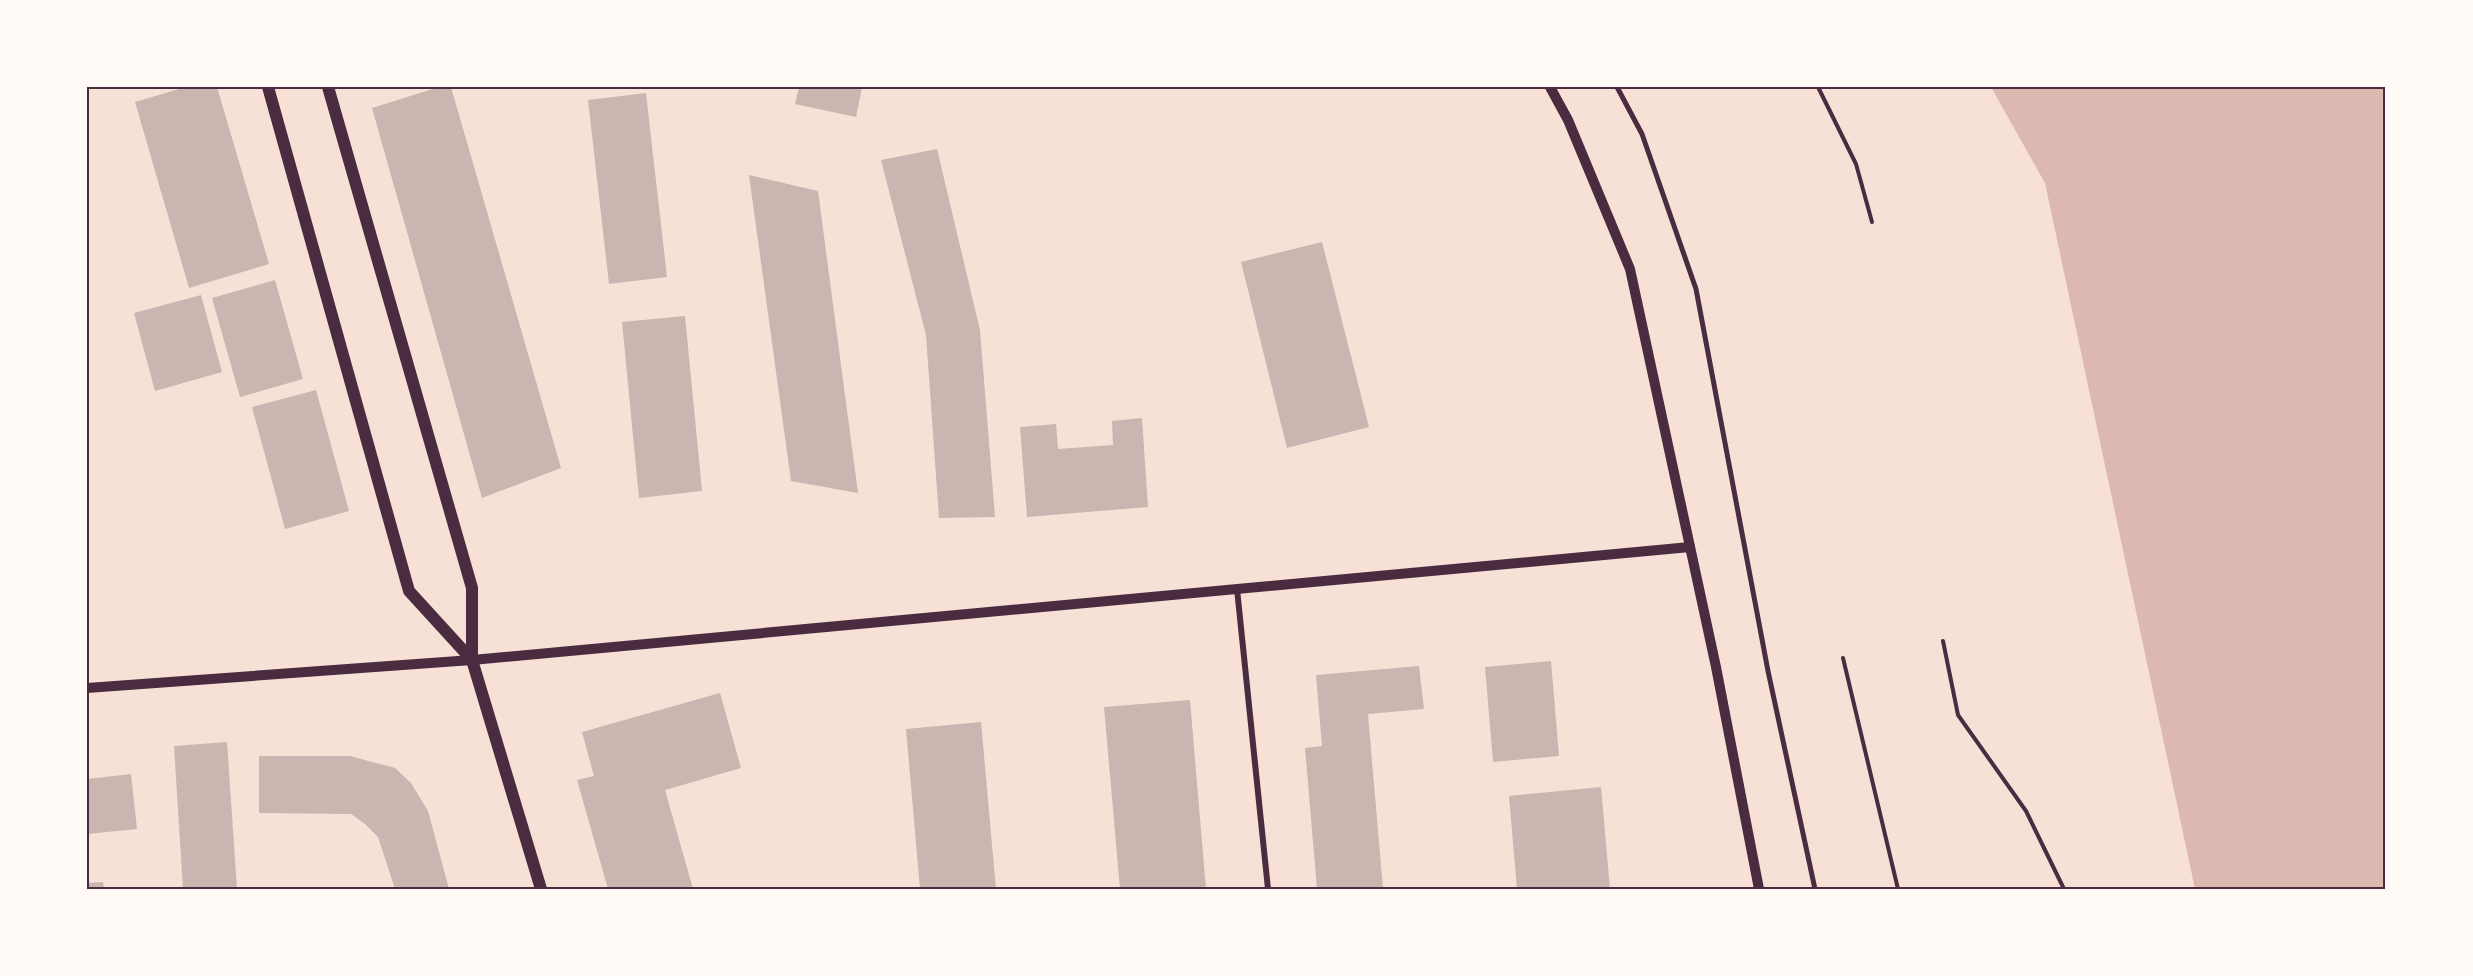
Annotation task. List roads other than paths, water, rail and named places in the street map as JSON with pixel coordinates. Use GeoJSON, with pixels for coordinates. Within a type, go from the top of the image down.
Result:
{"type":"FeatureCollection","features":[{"type":"Feature","properties":{"kind":"main road"},"geometry":{"type":"LineString","coordinates":[[268,87],[409,591],[472,660]]}},
{"type":"Feature","properties":{"kind":"main road"},"geometry":{"type":"LineString","coordinates":[[327,87],[472,588],[472,660],[541,889]]}},
{"type":"Feature","properties":{"kind":"street"},"geometry":{"type":"LineString","coordinates":[[1550,87],[1568,120],[1629,269],[1690,547],[1759,889]]}},
{"type":"Feature","properties":{"kind":"street"},"geometry":{"type":"LineString","coordinates":[[1617,87],[1642,134],[1696,289],[1768,671],[1815,889]]}},
{"type":"Feature","properties":{"kind":"street"},"geometry":{"type":"LineString","coordinates":[[87,688],[472,660],[1690,547]]}},
{"type":"Feature","properties":{"kind":"street"},"geometry":{"type":"LineString","coordinates":[[1237,589],[1268,889]]}}]}
